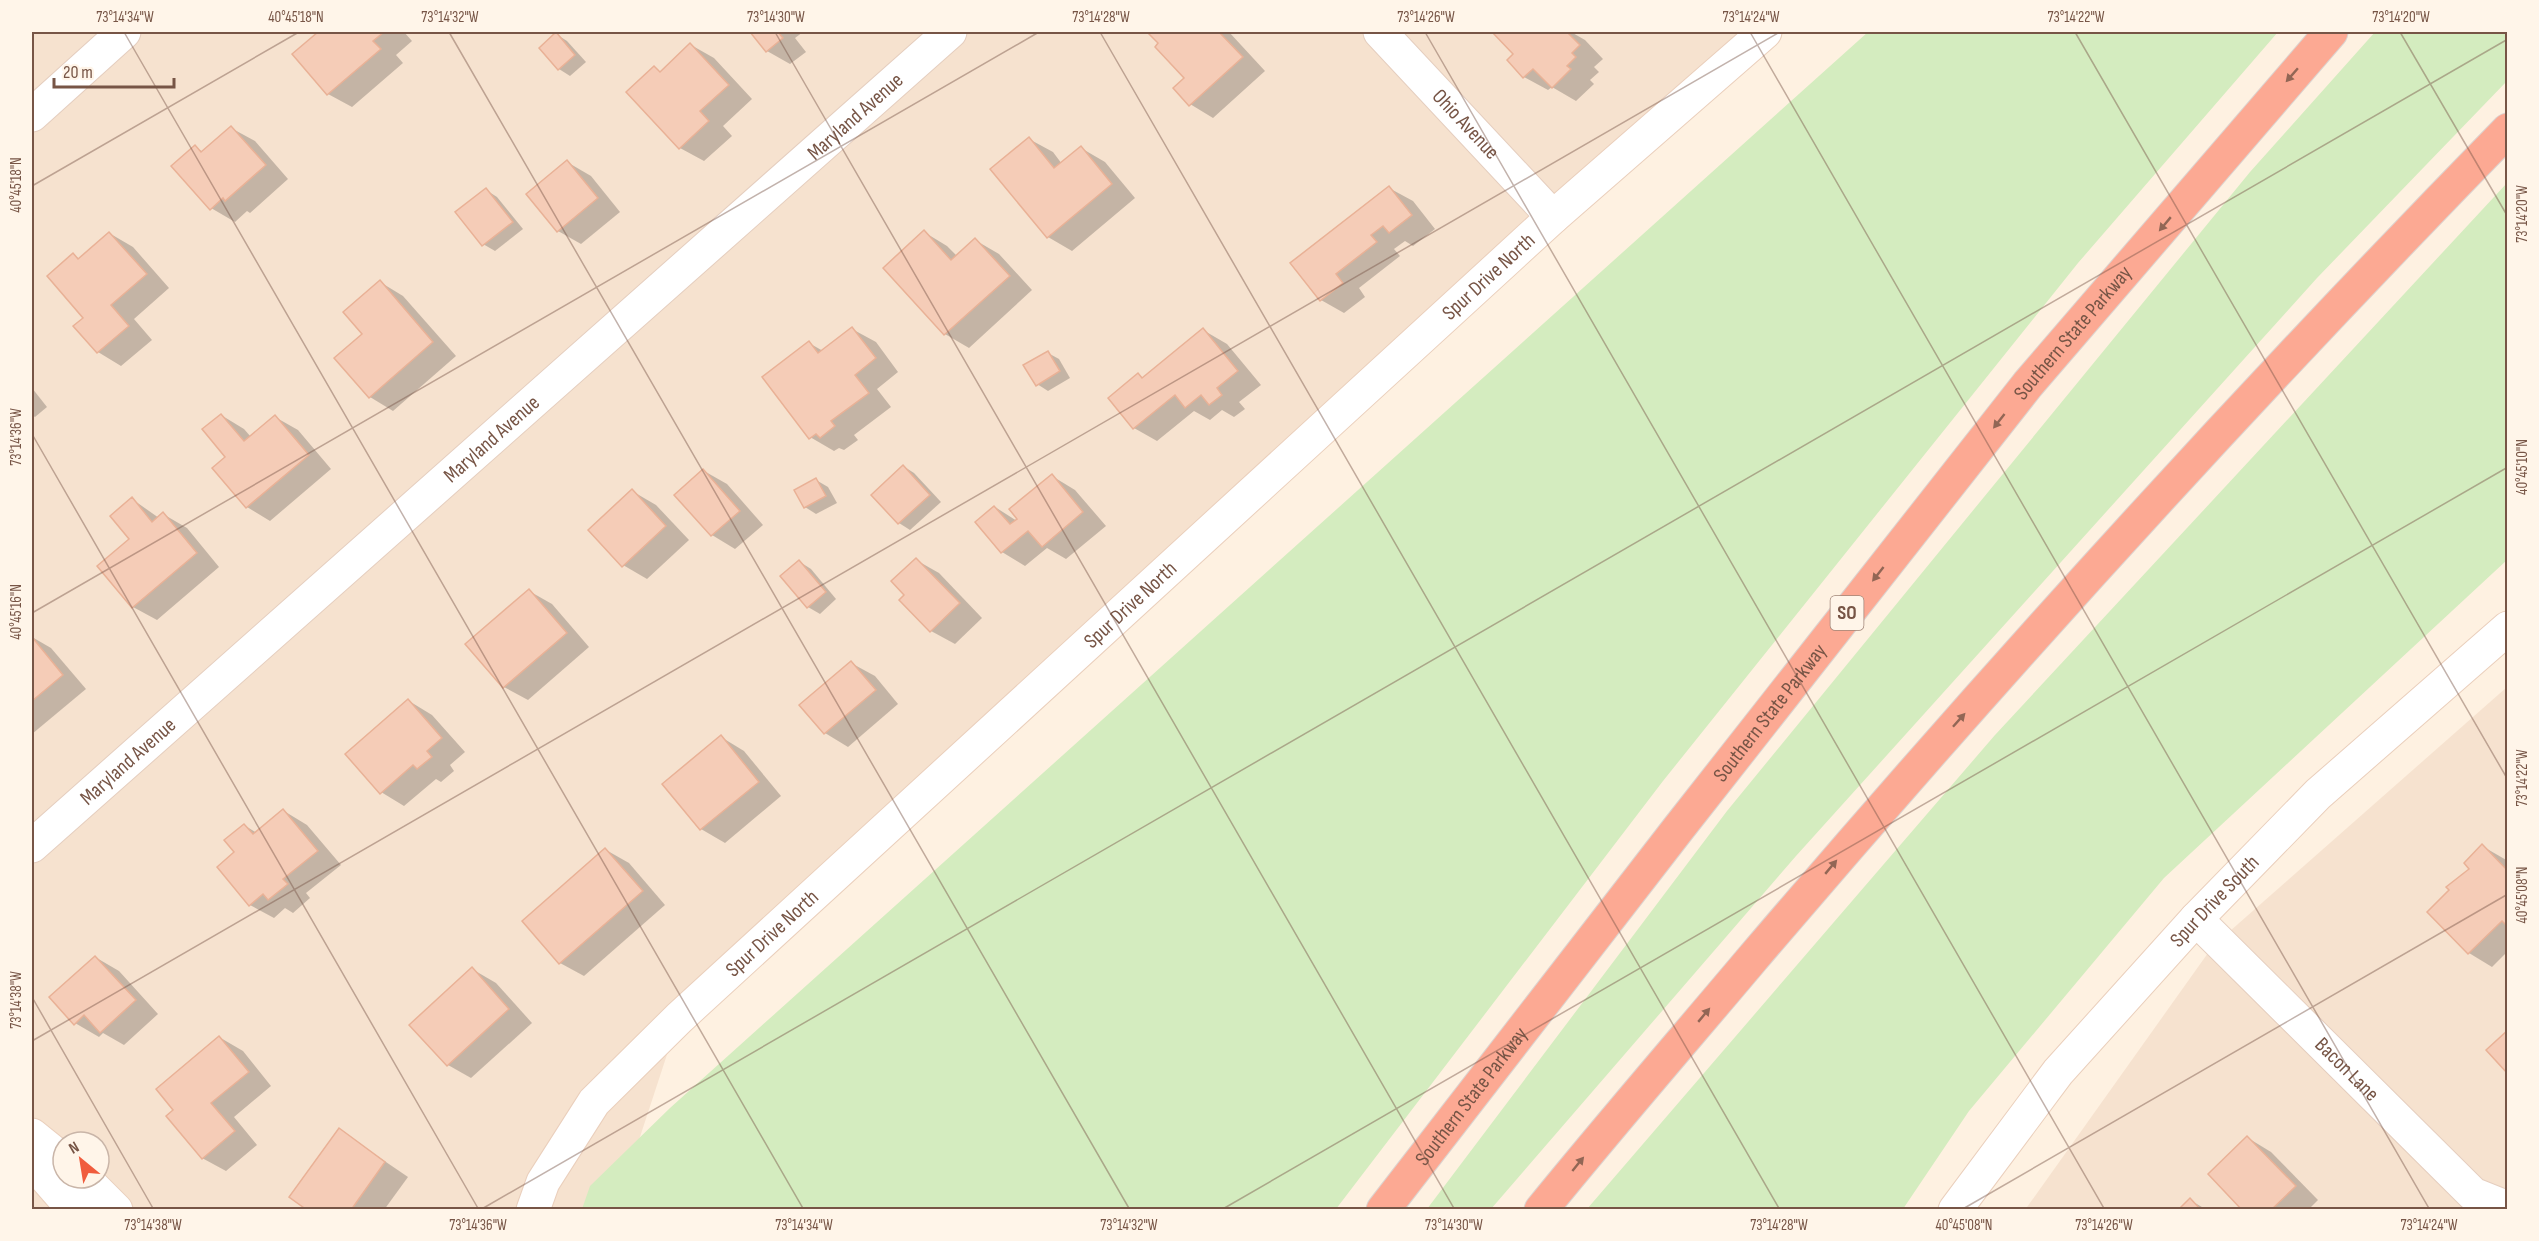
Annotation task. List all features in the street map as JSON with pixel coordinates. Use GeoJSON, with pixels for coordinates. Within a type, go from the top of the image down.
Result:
{"type":"FeatureCollection","features":[{"type":"Feature","properties":{"kind":"highway","name":"Southern State Parkway"},"geometry":{"type":"LineString","coordinates":[[1383,1209],[2028,384],[2331,32]]}},
{"type":"Feature","properties":{"kind":"highway"},"geometry":{"type":"LineString","coordinates":[[1541,1209],[1608,1127],[1878,811],[1981,696],[2156,501],[2508,130]]}},
{"type":"Feature","properties":{"kind":"street"},"geometry":{"type":"LineString","coordinates":[[32,115],[124,32]]}},
{"type":"Feature","properties":{"kind":"street","name":"Maryland Avenue"},"geometry":{"type":"LineString","coordinates":[[32,846],[950,32]]}},
{"type":"Feature","properties":{"kind":"street","name":"Ohio Avenue"},"geometry":{"type":"LineString","coordinates":[[1380,32],[1553,217]]}},
{"type":"Feature","properties":{"kind":"street","name":"Spur Drive North"},"geometry":{"type":"LineString","coordinates":[[533,1209],[543,1182],[594,1102],[679,1018],[1553,217],[1765,32]]}},
{"type":"Feature","properties":{"kind":"street","name":"Spur Drive South"},"geometry":{"type":"LineString","coordinates":[[1955,1209],[2058,1071],[2196,919],[2318,794],[2508,628]]}},
{"type":"Feature","properties":{"kind":"street","name":"Bacon Lane"},"geometry":{"type":"LineString","coordinates":[[2196,919],[2473,1194],[2508,1208]]}},
{"type":"Feature","properties":{"kind":"street"},"geometry":{"type":"LineString","coordinates":[[32,1135],[51,1150]]}},
{"type":"Feature","properties":{"kind":"street"},"geometry":{"type":"LineString","coordinates":[[32,1161],[74,1209]]}},
{"type":"Feature","properties":{"kind":"street"},"geometry":{"type":"LineString","coordinates":[[96,1190],[116,1209]]}},
{"type":"Feature","properties":{"kind":"shaded area"},"geometry":{"type":"Polygon","coordinates":[[[32,32],[1765,32],[679,1018],[616,1210],[32,1209],[32,32]]]}},
{"type":"Feature","properties":{"kind":"shaded area"},"geometry":{"type":"Polygon","coordinates":[[[2507,687],[2507,1209],[2025,1210],[2213,946],[2507,687]]]}},
{"type":"Feature","properties":{"kind":"green space"},"geometry":{"type":"Polygon","coordinates":[[[1868,32],[2278,32],[2078,263],[1663,781],[1336,1209],[582,1209],[590,1186],[670,1108],[1868,32]]]}},
{"type":"Feature","properties":{"kind":"green space"},"geometry":{"type":"Polygon","coordinates":[[[2375,32],[2507,32],[2507,81],[2317,278],[1796,856],[1491,1209],[1427,1209],[1727,811],[2250,172],[2375,32]]]}},
{"type":"Feature","properties":{"kind":"green space"},"geometry":{"type":"Polygon","coordinates":[[[2507,183],[2507,560],[2164,878],[1969,1111],[1903,1209],[1587,1209],[1995,735],[2507,183]]]}},
{"type":"Feature","properties":{"kind":"building"},"geometry":{"type":"Polygon","coordinates":[[[318,32],[384,32],[373,41],[381,49],[327,95],[292,54],[318,32]]]}},
{"type":"Feature","properties":{"kind":"building"},"geometry":{"type":"Polygon","coordinates":[[[556,32],[575,55],[558,70],[539,48],[556,32]]]}},
{"type":"Feature","properties":{"kind":"building"},"geometry":{"type":"Polygon","coordinates":[[[750,32],[778,32],[783,38],[766,52],[750,32]]]}},
{"type":"Feature","properties":{"kind":"building"},"geometry":{"type":"Polygon","coordinates":[[[1147,32],[1219,32],[1243,57],[1189,106],[1173,88],[1184,78],[1155,47],[1158,43],[1147,32]]]}},
{"type":"Feature","properties":{"kind":"building"},"geometry":{"type":"Polygon","coordinates":[[[1492,32],[1567,32],[1580,45],[1572,53],[1576,57],[1567,66],[1571,69],[1552,88],[1533,69],[1523,78],[1507,60],[1513,54],[1492,32]]]}},
{"type":"Feature","properties":{"kind":"building"},"geometry":{"type":"Polygon","coordinates":[[[690,43],[729,85],[700,111],[709,121],[679,149],[626,92],[654,66],[660,72],[690,43]]]}},
{"type":"Feature","properties":{"kind":"building"},"geometry":{"type":"Polygon","coordinates":[[[231,126],[266,165],[225,201],[223,198],[210,210],[171,166],[195,145],[201,152],[231,126]]]}},
{"type":"Feature","properties":{"kind":"building"},"geometry":{"type":"Polygon","coordinates":[[[1029,137],[1054,168],[1081,146],[1112,184],[1047,238],[990,169],[1029,137]]]}},
{"type":"Feature","properties":{"kind":"building"},"geometry":{"type":"Polygon","coordinates":[[[567,160],[598,198],[557,232],[526,194],[567,160]]]}},
{"type":"Feature","properties":{"kind":"building"},"geometry":{"type":"Polygon","coordinates":[[[1389,186],[1412,215],[1389,233],[1383,226],[1371,235],[1377,242],[1336,274],[1343,283],[1320,301],[1290,263],[1389,186]]]}},
{"type":"Feature","properties":{"kind":"building"},"geometry":{"type":"Polygon","coordinates":[[[486,188],[513,222],[482,246],[455,212],[486,188]]]}},
{"type":"Feature","properties":{"kind":"building"},"geometry":{"type":"Polygon","coordinates":[[[924,230],[951,260],[975,238],[1010,276],[944,335],[883,268],[924,230]]]}},
{"type":"Feature","properties":{"kind":"building"},"geometry":{"type":"Polygon","coordinates":[[[109,232],[147,274],[111,305],[129,326],[97,353],[73,326],[83,318],[47,276],[73,253],[78,259],[109,232]]]}},
{"type":"Feature","properties":{"kind":"building"},"geometry":{"type":"Polygon","coordinates":[[[380,280],[433,342],[369,398],[334,358],[362,334],[343,312],[380,280]]]}},
{"type":"Feature","properties":{"kind":"building"},"geometry":{"type":"Polygon","coordinates":[[[852,327],[876,358],[855,375],[869,393],[831,421],[835,426],[820,438],[816,434],[809,439],[762,377],[809,341],[818,353],[852,327]]]}},
{"type":"Feature","properties":{"kind":"building"},"geometry":{"type":"Polygon","coordinates":[[[1203,328],[1238,371],[1217,388],[1222,395],[1209,405],[1201,395],[1185,408],[1175,395],[1133,429],[1108,398],[1138,373],[1142,378],[1203,328]]]}},
{"type":"Feature","properties":{"kind":"building"},"geometry":{"type":"Polygon","coordinates":[[[1048,351],[1060,371],[1036,386],[1023,365],[1048,351]]]}},
{"type":"Feature","properties":{"kind":"building"},"geometry":{"type":"Polygon","coordinates":[[[221,414],[244,441],[275,415],[309,455],[246,508],[212,468],[225,457],[202,429],[221,414]]]}},
{"type":"Feature","properties":{"kind":"building"},"geometry":{"type":"Polygon","coordinates":[[[903,465],[930,495],[898,524],[871,495],[903,465]]]}},
{"type":"Feature","properties":{"kind":"building"},"geometry":{"type":"Polygon","coordinates":[[[703,469],[740,511],[711,536],[674,495],[703,469]]]}},
{"type":"Feature","properties":{"kind":"building"},"geometry":{"type":"Polygon","coordinates":[[[1052,474],[1083,512],[1042,547],[1028,531],[1001,553],[975,522],[994,506],[1010,524],[1017,519],[1009,509],[1052,474]]]}},
{"type":"Feature","properties":{"kind":"building"},"geometry":{"type":"Polygon","coordinates":[[[816,478],[826,496],[804,508],[794,490],[816,478]]]}},
{"type":"Feature","properties":{"kind":"building"},"geometry":{"type":"Polygon","coordinates":[[[632,489],[666,526],[622,567],[588,530],[632,489]]]}},
{"type":"Feature","properties":{"kind":"building"},"geometry":{"type":"Polygon","coordinates":[[[132,497],[152,522],[163,512],[197,553],[132,608],[97,566],[129,539],[110,516],[132,497]]]}},
{"type":"Feature","properties":{"kind":"building"},"geometry":{"type":"Polygon","coordinates":[[[916,558],[960,603],[930,632],[899,600],[904,595],[891,581],[916,558]]]}},
{"type":"Feature","properties":{"kind":"building"},"geometry":{"type":"Polygon","coordinates":[[[799,560],[826,592],[807,608],[780,576],[799,560]]]}},
{"type":"Feature","properties":{"kind":"building"},"geometry":{"type":"Polygon","coordinates":[[[529,589],[567,633],[503,688],[465,644],[529,589]]]}},
{"type":"Feature","properties":{"kind":"building"},"geometry":{"type":"Polygon","coordinates":[[[32,637],[63,675],[32,701],[32,637]]]}},
{"type":"Feature","properties":{"kind":"building"},"geometry":{"type":"Polygon","coordinates":[[[851,661],[876,690],[824,734],[799,705],[851,661]]]}},
{"type":"Feature","properties":{"kind":"building"},"geometry":{"type":"Polygon","coordinates":[[[408,699],[442,738],[427,751],[432,757],[417,769],[413,765],[380,794],[345,754],[408,699]]]}},
{"type":"Feature","properties":{"kind":"building"},"geometry":{"type":"Polygon","coordinates":[[[721,735],[759,782],[700,830],[662,784],[721,735]]]}},
{"type":"Feature","properties":{"kind":"building"},"geometry":{"type":"Polygon","coordinates":[[[283,809],[318,851],[283,879],[288,884],[268,900],[263,894],[249,906],[217,867],[234,852],[224,840],[244,824],[253,834],[283,809]]]}},
{"type":"Feature","properties":{"kind":"building"},"geometry":{"type":"Polygon","coordinates":[[[2482,844],[2508,871],[2508,927],[2502,921],[2468,954],[2427,912],[2449,890],[2446,887],[2469,869],[2464,863],[2482,844]]]}},
{"type":"Feature","properties":{"kind":"building"},"geometry":{"type":"Polygon","coordinates":[[[605,848],[643,891],[559,964],[522,921],[605,848]]]}},
{"type":"Feature","properties":{"kind":"building"},"geometry":{"type":"Polygon","coordinates":[[[95,956],[136,1000],[100,1033],[84,1015],[74,1025],[49,997],[95,956]]]}},
{"type":"Feature","properties":{"kind":"building"},"geometry":{"type":"Polygon","coordinates":[[[472,967],[509,1009],[447,1066],[409,1025],[472,967]]]}},
{"type":"Feature","properties":{"kind":"building"},"geometry":{"type":"Polygon","coordinates":[[[2508,1030],[2508,1074],[2486,1050],[2508,1030]]]}},
{"type":"Feature","properties":{"kind":"building"},"geometry":{"type":"Polygon","coordinates":[[[219,1036],[249,1072],[211,1103],[235,1131],[202,1159],[166,1116],[173,1110],[156,1089],[219,1036]]]}},
{"type":"Feature","properties":{"kind":"building"},"geometry":{"type":"Polygon","coordinates":[[[339,1128],[385,1162],[351,1210],[307,1210],[289,1197],[339,1128]]]}},
{"type":"Feature","properties":{"kind":"building"},"geometry":{"type":"Polygon","coordinates":[[[2247,1136],[2296,1186],[2271,1210],[2242,1210],[2208,1174],[2247,1136]]]}},
{"type":"Feature","properties":{"kind":"building"},"geometry":{"type":"Polygon","coordinates":[[[2190,1198],[2201,1210],[2178,1210],[2190,1198]]]}}]}
